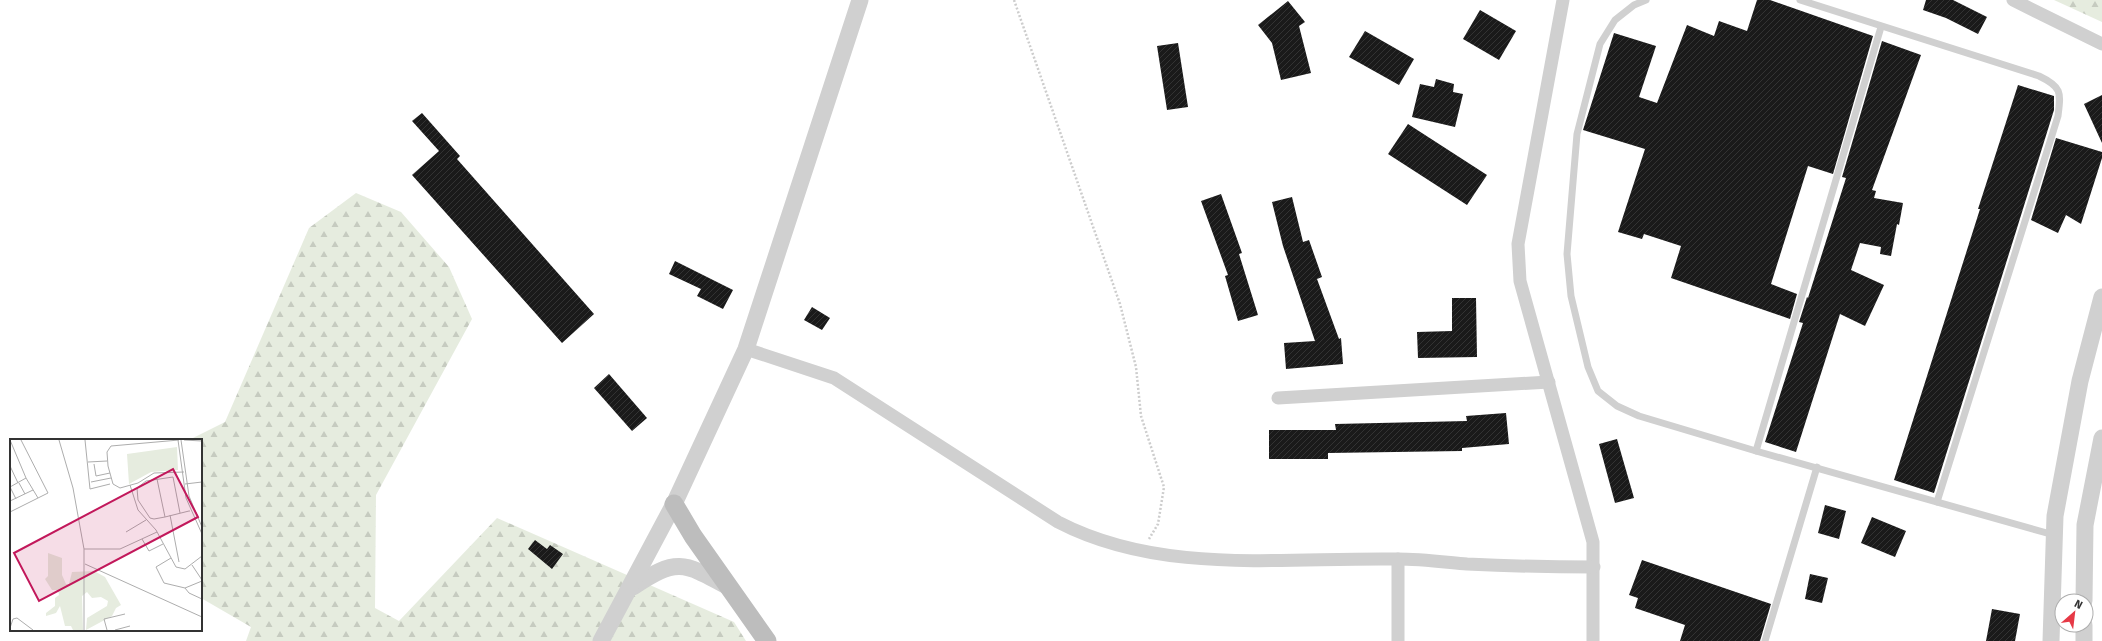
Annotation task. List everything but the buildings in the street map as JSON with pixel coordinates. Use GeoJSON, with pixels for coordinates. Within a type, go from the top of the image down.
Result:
{"type":"FeatureCollection","features":[{"type":"Feature","properties":{"kind":"main road"},"geometry":{"type":"LineString","coordinates":[[674,504],[692,536],[767,641]]}},
{"type":"Feature","properties":{"kind":"street"},"geometry":{"type":"LineString","coordinates":[[601,641],[630,590],[674,504],[746,349],[860,0]]}},
{"type":"Feature","properties":{"kind":"street"},"geometry":{"type":"LineString","coordinates":[[1563,0],[1518,244],[1520,281],[1593,542],[1593,641]]}},
{"type":"Feature","properties":{"kind":"street"},"geometry":{"type":"LineString","coordinates":[[2013,0],[2102,44]]}},
{"type":"Feature","properties":{"kind":"street"},"geometry":{"type":"LineString","coordinates":[[2051,641],[2055,516],[2080,381],[2102,297]]}},
{"type":"Feature","properties":{"kind":"street"},"geometry":{"type":"LineString","coordinates":[[746,349],[834,378],[1058,522],[1091,537],[1143,550],[1223,560],[1398,559],[1468,564],[1594,567]]}},
{"type":"Feature","properties":{"kind":"street"},"geometry":{"type":"LineString","coordinates":[[1278,398],[1549,382]]}},
{"type":"Feature","properties":{"kind":"street"},"geometry":{"type":"LineString","coordinates":[[2084,593],[2085,526],[2102,438]]}},
{"type":"Feature","properties":{"kind":"street"},"geometry":{"type":"LineString","coordinates":[[1398,559],[1398,641]]}},
{"type":"Feature","properties":{"kind":"street"},"geometry":{"type":"LineString","coordinates":[[630,590],[651,574],[662,569],[677,566],[690,568],[727,586]]}},
{"type":"Feature","properties":{"kind":"lane"},"geometry":{"type":"LineString","coordinates":[[1646,0],[1634,5],[1615,20],[1600,44],[1577,134],[1567,254],[1572,296],[1588,367],[1598,391],[1616,406],[1639,416],[1756,451],[2054,535]]}},
{"type":"Feature","properties":{"kind":"lane"},"geometry":{"type":"LineString","coordinates":[[1800,0],[2039,76],[2054,83],[2061,94],[2058,116],[1936,502]]}},
{"type":"Feature","properties":{"kind":"lane"},"geometry":{"type":"LineString","coordinates":[[1756,451],[1881,27]]}},
{"type":"Feature","properties":{"kind":"lane"},"geometry":{"type":"LineString","coordinates":[[1765,641],[1817,467]]}},
{"type":"Feature","properties":{"kind":"path"},"geometry":{"type":"LineString","coordinates":[[1014,0],[1120,304],[1136,367],[1141,416],[1164,486],[1158,524],[1143,550]]}},
{"type":"Feature","properties":{"kind":"green space"},"geometry":{"type":"Polygon","coordinates":[[[2054,0],[2102,0],[2102,22],[2054,0]]]}},
{"type":"Feature","properties":{"kind":"green space"},"geometry":{"type":"Polygon","coordinates":[[[356,193],[401,212],[449,267],[472,319],[376,495],[375,608],[399,621],[497,518],[734,622],[746,641],[246,641],[251,627],[202,599],[202,439],[191,439],[225,422],[309,228],[356,193]]]}}]}
